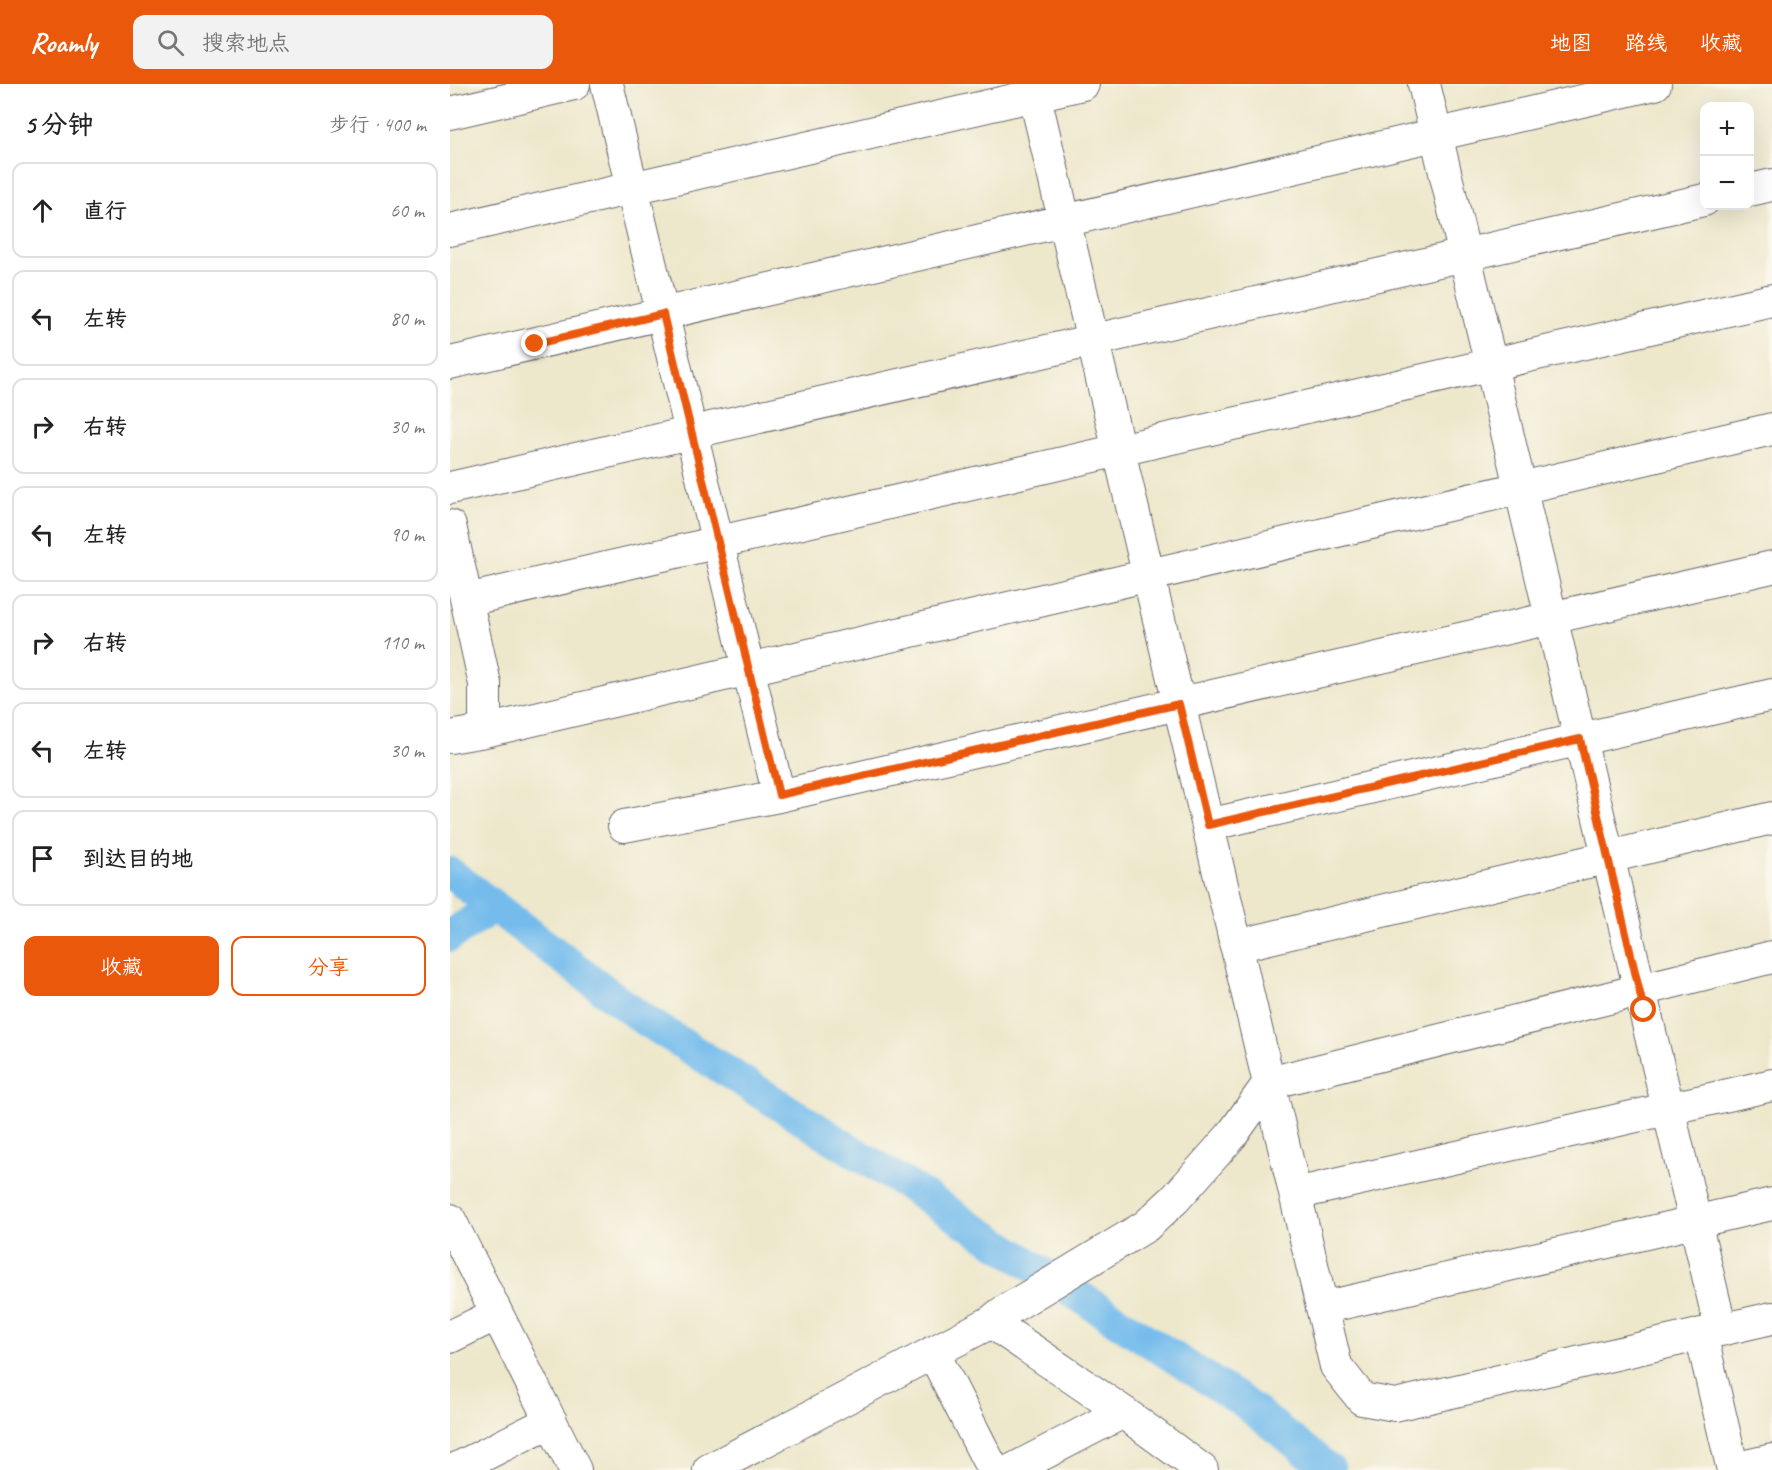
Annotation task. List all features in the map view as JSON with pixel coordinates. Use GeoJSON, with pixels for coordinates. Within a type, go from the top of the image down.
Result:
{"type":"FeatureCollection","features":[{"type":"Feature","properties":{"kind":"street"},"geometry":{"type":"LineString","coordinates":[[450,113],[574,84]]}},
{"type":"Feature","properties":{"kind":"street"},"geometry":{"type":"LineString","coordinates":[[607,84],[779,795]]}},
{"type":"Feature","properties":{"kind":"street"},"geometry":{"type":"LineString","coordinates":[[450,230],[1034,90],[1083,84]]}},
{"type":"Feature","properties":{"kind":"street"},"geometry":{"type":"LineString","coordinates":[[1424,84],[1695,1222],[1733,1470],[1772,1460]]}},
{"type":"Feature","properties":{"kind":"street"},"geometry":{"type":"LineString","coordinates":[[450,363],[1655,84]]}},
{"type":"Feature","properties":{"kind":"street"},"geometry":{"type":"LineString","coordinates":[[1034,90],[1336,1366],[1362,1399],[1395,1405],[1772,1318]]}},
{"type":"Feature","properties":{"kind":"street"},"geometry":{"type":"LineString","coordinates":[[1754,189],[1772,185]]}},
{"type":"Feature","properties":{"kind":"street"},"geometry":{"type":"LineString","coordinates":[[450,488],[1700,201]]}},
{"type":"Feature","properties":{"kind":"street"},"geometry":{"type":"LineString","coordinates":[[467,600],[1772,300]]}},
{"type":"Feature","properties":{"kind":"street"},"geometry":{"type":"LineString","coordinates":[[450,737],[485,731],[1772,429]]}},
{"type":"Feature","properties":{"kind":"street"},"geometry":{"type":"LineString","coordinates":[[450,526],[485,684],[485,731]]}},
{"type":"Feature","properties":{"kind":"street"},"geometry":{"type":"LineString","coordinates":[[624,826],[779,795],[1772,567]]}},
{"type":"Feature","properties":{"kind":"street"},"geometry":{"type":"LineString","coordinates":[[1208,825],[1772,695]]}},
{"type":"Feature","properties":{"kind":"street"},"geometry":{"type":"LineString","coordinates":[[1236,946],[1772,818]]}},
{"type":"Feature","properties":{"kind":"street"},"geometry":{"type":"LineString","coordinates":[[709,1470],[997,1317],[1146,1226],[1175,1199],[1231,1136],[1269,1083],[1772,957]]}},
{"type":"Feature","properties":{"kind":"street"},"geometry":{"type":"LineString","coordinates":[[1295,1194],[1772,1085]]}},
{"type":"Feature","properties":{"kind":"street"},"geometry":{"type":"LineString","coordinates":[[1322,1308],[1772,1204]]}},
{"type":"Feature","properties":{"kind":"street"},"geometry":{"type":"LineString","coordinates":[[450,1220],[575,1470]]}},
{"type":"Feature","properties":{"kind":"street"},"geometry":{"type":"LineString","coordinates":[[450,1337],[497,1314]]}},
{"type":"Feature","properties":{"kind":"street"},"geometry":{"type":"LineString","coordinates":[[997,1317],[1202,1470]]}},
{"type":"Feature","properties":{"kind":"street"},"geometry":{"type":"LineString","coordinates":[[933,1352],[993,1470]]}},
{"type":"Feature","properties":{"kind":"street"},"geometry":{"type":"LineString","coordinates":[[1012,1470],[1123,1412]]}},
{"type":"Feature","properties":{"kind":"street"},"geometry":{"type":"LineString","coordinates":[[454,1470],[550,1421]]}},
{"type":"Feature","properties":{"kind":"waterway"},"geometry":{"type":"LineString","coordinates":[[450,873],[640,1017],[918,1192],[1243,1402],[1330,1470]]}},
{"type":"Feature","properties":{"kind":"waterway"},"geometry":{"type":"LineString","coordinates":[[450,936],[494,906]]}},
{"type":"Feature","properties":{"kind":"route"},"geometry":{"type":"LineString","coordinates":[[535,344],[663,314],[779,795],[1179,704],[1208,825],[1580,739],[1644,1010]]}}]}
